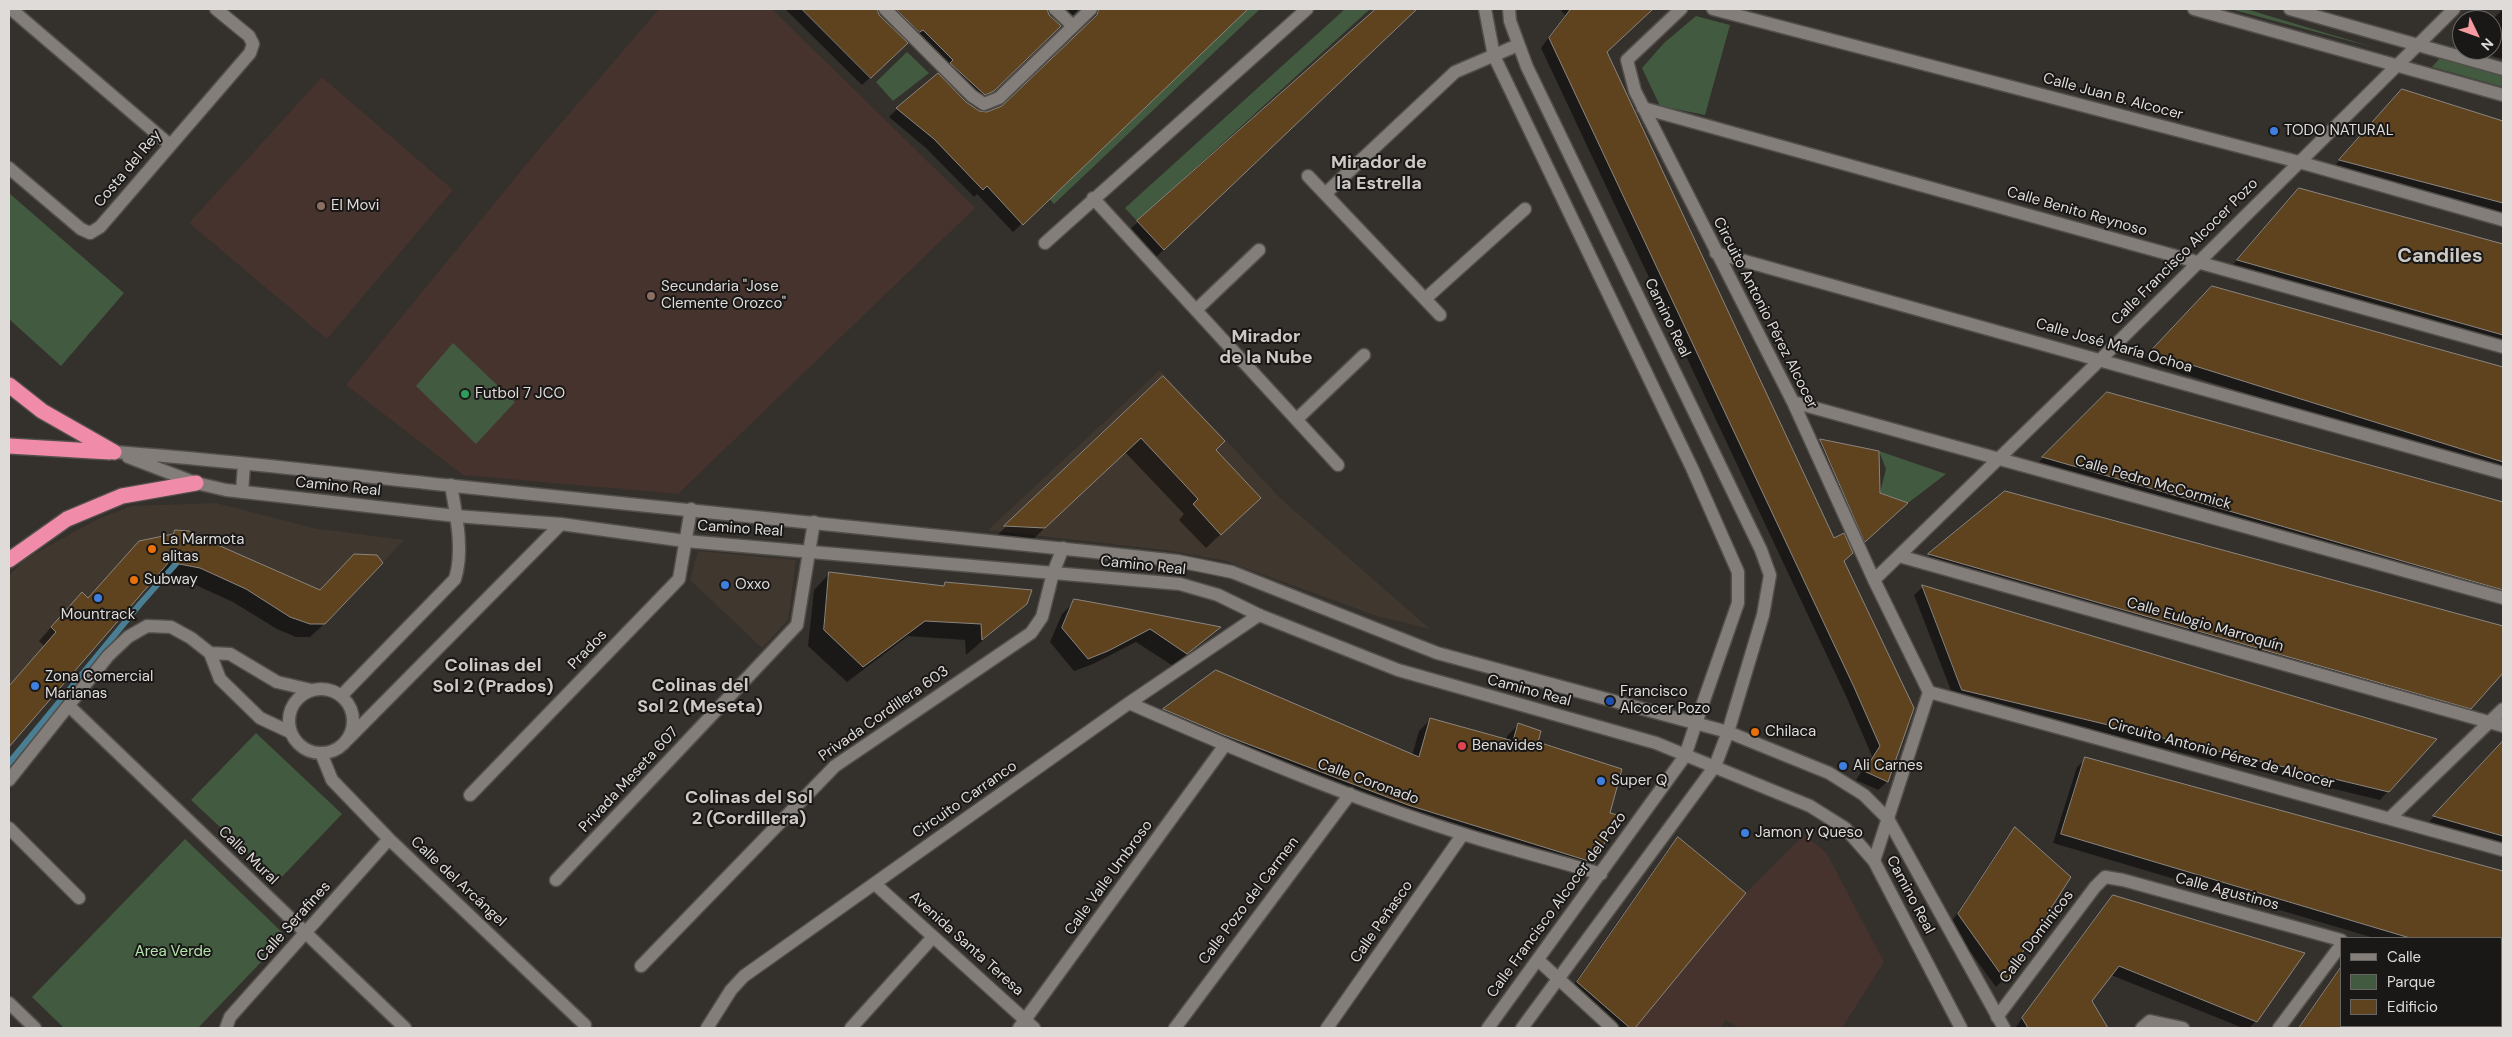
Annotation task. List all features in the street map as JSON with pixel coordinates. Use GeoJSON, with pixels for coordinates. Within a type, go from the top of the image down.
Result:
{"type":"FeatureCollection","features":[{"type":"Feature","properties":{"kind":"highway"},"geometry":{"type":"LineString","coordinates":[[11,384],[42,411],[114,452]]}},
{"type":"Feature","properties":{"kind":"highway"},"geometry":{"type":"LineString","coordinates":[[9,446],[114,452]]}},
{"type":"Feature","properties":{"kind":"highway"},"geometry":{"type":"LineString","coordinates":[[9,560],[66,519],[122,496],[196,483]]}},
{"type":"Feature","properties":{"kind":"street"},"geometry":{"type":"LineString","coordinates":[[11,9],[170,145]]}},
{"type":"Feature","properties":{"kind":"street","name":"Costa del Rey"},"geometry":{"type":"LineString","coordinates":[[9,168],[81,229],[90,233],[100,227],[250,52],[253,44],[249,36],[216,9]]}},
{"type":"Feature","properties":{"kind":"street"},"geometry":{"type":"LineString","coordinates":[[885,9],[972,96],[984,104],[999,98],[1091,9]]}},
{"type":"Feature","properties":{"kind":"street"},"geometry":{"type":"LineString","coordinates":[[1055,9],[1073,26]]}},
{"type":"Feature","properties":{"kind":"street"},"geometry":{"type":"LineString","coordinates":[[1045,243],[1093,198],[1307,9]]}},
{"type":"Feature","properties":{"kind":"street"},"geometry":{"type":"LineString","coordinates":[[1485,9],[1494,56],[1692,468],[1738,572],[1738,602],[1696,723]]}},
{"type":"Feature","properties":{"kind":"street","name":"Camino Real"},"geometry":{"type":"LineString","coordinates":[[1509,9],[1510,20],[1518,45],[1757,541],[1770,575],[1763,615],[1728,732]]}},
{"type":"Feature","properties":{"kind":"street","name":"Circuito Antonio Pérez Alcocer"},"geometry":{"type":"LineString","coordinates":[[1681,9],[1627,60],[1635,91],[1793,402],[1874,580]]}},
{"type":"Feature","properties":{"kind":"street","name":"Calle Juan B. Alcocer"},"geometry":{"type":"LineString","coordinates":[[1714,9],[2299,162],[2503,220]]}},
{"type":"Feature","properties":{"kind":"street"},"geometry":{"type":"LineString","coordinates":[[2194,9],[2503,95]]}},
{"type":"Feature","properties":{"kind":"street"},"geometry":{"type":"LineString","coordinates":[[2290,9],[2503,68]]}},
{"type":"Feature","properties":{"kind":"street","name":"Calle Francisco Alcocer Pozo"},"geometry":{"type":"LineString","coordinates":[[1874,580],[2101,359],[2454,9]]}},
{"type":"Feature","properties":{"kind":"street"},"geometry":{"type":"LineString","coordinates":[[1326,193],[1455,72],[1518,45]]}},
{"type":"Feature","properties":{"kind":"street","name":"Calle Benito Reynoso"},"geometry":{"type":"LineString","coordinates":[[1643,108],[2503,347]]}},
{"type":"Feature","properties":{"kind":"street"},"geometry":{"type":"LineString","coordinates":[[1308,176],[1440,315]]}},
{"type":"Feature","properties":{"kind":"street"},"geometry":{"type":"LineString","coordinates":[[1093,198],[1338,465]]}},
{"type":"Feature","properties":{"kind":"street"},"geometry":{"type":"LineString","coordinates":[[1425,299],[1525,209]]}},
{"type":"Feature","properties":{"kind":"street"},"geometry":{"type":"LineString","coordinates":[[1196,310],[1259,250]]}},
{"type":"Feature","properties":{"kind":"street","name":"Calle José María Ochoa"},"geometry":{"type":"LineString","coordinates":[[1716,253],[2101,359],[2503,473]]}},
{"type":"Feature","properties":{"kind":"street"},"geometry":{"type":"LineString","coordinates":[[1297,419],[1364,355]]}},
{"type":"Feature","properties":{"kind":"street","name":"Calle Pedro McCormick"},"geometry":{"type":"LineString","coordinates":[[1793,402],[2000,457],[2503,598]]}},
{"type":"Feature","properties":{"kind":"street","name":"Camino Real"},"geometry":{"type":"LineString","coordinates":[[114,452],[205,459],[244,465],[1063,548],[1178,561],[1232,572],[1437,653],[1728,732],[1829,774],[1864,795],[1888,819],[2000,1023]]}},
{"type":"Feature","properties":{"kind":"street","name":"Camino Real"},"geometry":{"type":"LineString","coordinates":[[114,452],[196,483],[242,492],[456,516],[561,524],[685,541],[808,550],[1180,584],[1218,595],[1259,615],[1398,670],[1656,743],[1810,806],[1844,828],[1874,861],[1961,1028]]}},
{"type":"Feature","properties":{"kind":"street"},"geometry":{"type":"LineString","coordinates":[[242,492],[244,465]]}},
{"type":"Feature","properties":{"kind":"street"},"geometry":{"type":"LineString","coordinates":[[341,696],[455,579],[458,568],[456,516],[452,485]]}},
{"type":"Feature","properties":{"kind":"street","name":"Prados"},"geometry":{"type":"LineString","coordinates":[[470,795],[679,579],[691,509]]}},
{"type":"Feature","properties":{"kind":"street","name":"Privada Meseta 607"},"geometry":{"type":"LineString","coordinates":[[556,880],[797,625],[814,522]]}},
{"type":"Feature","properties":{"kind":"street"},"geometry":{"type":"LineString","coordinates":[[312,690],[304,694],[292,707],[288,724],[290,732],[302,748],[321,753],[340,747],[561,524]]}},
{"type":"Feature","properties":{"kind":"street","name":"Privada Cordillera 603"},"geometry":{"type":"LineString","coordinates":[[641,966],[835,766],[1031,633],[1042,617],[1053,573],[1063,548]]}},
{"type":"Feature","properties":{"kind":"street","name":"Calle Eulogio Marroquín"},"geometry":{"type":"LineString","coordinates":[[1899,556],[2503,726]]}},
{"type":"Feature","properties":{"kind":"street"},"geometry":{"type":"LineString","coordinates":[[1874,580],[1929,692],[1874,861]]}},
{"type":"Feature","properties":{"kind":"street","name":"Circuito Carranco"},"geometry":{"type":"LineString","coordinates":[[707,1028],[731,990],[744,976],[1129,703],[1259,615]]}},
{"type":"Feature","properties":{"kind":"street"},"geometry":{"type":"LineString","coordinates":[[9,780],[108,656],[128,637],[147,626],[171,627],[191,638],[210,653],[220,680],[260,718],[290,732]]}},
{"type":"Feature","properties":{"kind":"street"},"geometry":{"type":"LineString","coordinates":[[210,653],[230,654],[277,682],[312,690],[327,690],[341,696],[351,712],[353,722],[347,740]]}},
{"type":"Feature","properties":{"kind":"street","name":"Circuito Antonio Pérez de Alcocer"},"geometry":{"type":"LineString","coordinates":[[1929,692],[2391,817],[2503,850]]}},
{"type":"Feature","properties":{"kind":"street","name":"Calle Coronado"},"geometry":{"type":"LineString","coordinates":[[1129,703],[1225,745],[1350,794],[1463,834],[1601,874]]}},
{"type":"Feature","properties":{"kind":"street","name":"Calle Mural"},"geometry":{"type":"LineString","coordinates":[[69,706],[405,1028]]}},
{"type":"Feature","properties":{"kind":"street"},"geometry":{"type":"LineString","coordinates":[[2391,817],[2503,709]]}},
{"type":"Feature","properties":{"kind":"street","name":"Calle Francisco Alcocer del Pozo"},"geometry":{"type":"LineString","coordinates":[[1488,1028],[1685,756],[1696,723]]}},
{"type":"Feature","properties":{"kind":"street"},"geometry":{"type":"LineString","coordinates":[[1522,1028],[1715,766],[1728,732]]}},
{"type":"Feature","properties":{"kind":"street","name":"Calle Valle Umbroso"},"geometry":{"type":"LineString","coordinates":[[1026,1026],[1225,745]]}},
{"type":"Feature","properties":{"kind":"street","name":"Calle del Arcángel"},"geometry":{"type":"LineString","coordinates":[[321,753],[332,780],[390,839],[585,1025]]}},
{"type":"Feature","properties":{"kind":"street","name":"Calle Pozo del Carmen"},"geometry":{"type":"LineString","coordinates":[[1175,1028],[1350,794]]}},
{"type":"Feature","properties":{"kind":"street"},"geometry":{"type":"LineString","coordinates":[[9,828],[79,898]]}},
{"type":"Feature","properties":{"kind":"street","name":"Calle Peñasco"},"geometry":{"type":"LineString","coordinates":[[1327,1028],[1463,834]]}},
{"type":"Feature","properties":{"kind":"street","name":"Calle Serafines"},"geometry":{"type":"LineString","coordinates":[[226,1028],[230,1017],[390,839]]}},
{"type":"Feature","properties":{"kind":"street","name":"Calle Dominicos"},"geometry":{"type":"LineString","coordinates":[[2000,1023],[2095,887],[2105,877]]}},
{"type":"Feature","properties":{"kind":"street","name":"Calle Agustinos"},"geometry":{"type":"LineString","coordinates":[[2105,877],[2123,880],[2340,940]]}},
{"type":"Feature","properties":{"kind":"street","name":"Avenida Santa Teresa"},"geometry":{"type":"LineString","coordinates":[[875,884],[1026,1026]]}},
{"type":"Feature","properties":{"kind":"street"},"geometry":{"type":"LineString","coordinates":[[851,1028],[933,937]]}},
{"type":"Feature","properties":{"kind":"street"},"geometry":{"type":"LineString","coordinates":[[2279,1028],[2340,946]]}},
{"type":"Feature","properties":{"kind":"street"},"geometry":{"type":"LineString","coordinates":[[1538,960],[1612,1028]]}},
{"type":"Feature","properties":{"kind":"street"},"geometry":{"type":"LineString","coordinates":[[9,1002],[35,1028]]}},
{"type":"Feature","properties":{"kind":"street"},"geometry":{"type":"LineString","coordinates":[[2142,1028],[2150,1021],[2183,1028]]}},
{"type":"Feature","properties":{"kind":"shaded area","name":"Secundaria \"Jose Clemente Orozco\""},"geometry":{"type":"Polygon","coordinates":[[[659,9],[772,9],[975,208],[678,494],[463,475],[346,385],[543,144],[659,9]]]}},
{"type":"Feature","properties":{"kind":"shaded area","name":"El Movi"},"geometry":{"type":"Polygon","coordinates":[[[322,77],[453,190],[327,339],[189,223],[322,77]]]}},
{"type":"Feature","properties":{"kind":"shaded area"},"geometry":{"type":"Polygon","coordinates":[[[1160,370],[1280,498],[1430,629],[1377,616],[1226,561],[1173,551],[988,530],[1160,370]]]}},
{"type":"Feature","properties":{"kind":"shaded area","name":"Zona Comercial Marianas"},"geometry":{"type":"Polygon","coordinates":[[[216,503],[313,528],[404,540],[325,624],[310,624],[290,617],[246,589],[200,568],[169,562],[9,747],[9,576],[25,559],[96,520],[131,506],[216,503]]]}},
{"type":"Feature","properties":{"kind":"shaded area"},"geometry":{"type":"Polygon","coordinates":[[[698,551],[796,560],[788,620],[762,648],[690,580],[698,551]]]}},
{"type":"Feature","properties":{"kind":"shaded area"},"geometry":{"type":"Polygon","coordinates":[[[1804,835],[1826,852],[1884,962],[1842,1028],[1740,1028],[1725,1020],[1721,1028],[1635,1028],[1746,893],[1804,835]]]}},
{"type":"Feature","properties":{"kind":"green space"},"geometry":{"type":"Polygon","coordinates":[[[1244,9],[1260,9],[1054,204],[1045,194],[1244,9]]]}},
{"type":"Feature","properties":{"kind":"green space"},"geometry":{"type":"Polygon","coordinates":[[[1345,9],[1370,9],[1137,221],[1125,208],[1345,9]]]}},
{"type":"Feature","properties":{"kind":"green space"},"geometry":{"type":"Polygon","coordinates":[[[2230,9],[2246,9],[2376,48],[2230,9]]]}},
{"type":"Feature","properties":{"kind":"green space"},"geometry":{"type":"Polygon","coordinates":[[[1696,16],[1730,25],[1705,115],[1660,106],[1642,68],[1664,43],[1696,16]]]}},
{"type":"Feature","properties":{"kind":"green space"},"geometry":{"type":"Polygon","coordinates":[[[907,52],[929,73],[893,101],[876,82],[907,52]]]}},
{"type":"Feature","properties":{"kind":"green space"},"geometry":{"type":"Polygon","coordinates":[[[2440,58],[2503,75],[2503,87],[2432,67],[2440,58]]]}},
{"type":"Feature","properties":{"kind":"green space"},"geometry":{"type":"Polygon","coordinates":[[[9,193],[124,293],[61,366],[9,319],[9,193]]]}},
{"type":"Feature","properties":{"kind":"green space","name":"Futbol 7 JCO"},"geometry":{"type":"Polygon","coordinates":[[[453,343],[515,402],[476,444],[416,386],[453,343]]]}},
{"type":"Feature","properties":{"kind":"green space"},"geometry":{"type":"Polygon","coordinates":[[[1879,451],[1946,474],[1908,503],[1880,493],[1886,469],[1879,451]]]}},
{"type":"Feature","properties":{"kind":"green space"},"geometry":{"type":"Polygon","coordinates":[[[256,733],[342,814],[278,881],[191,800],[256,733]]]}},
{"type":"Feature","properties":{"kind":"green space","name":"Area Verde"},"geometry":{"type":"Polygon","coordinates":[[[185,839],[286,936],[198,1028],[64,1028],[32,997],[185,839]]]}},
{"type":"Feature","properties":{"kind":"building"},"geometry":{"type":"Polygon","coordinates":[[[802,9],[877,9],[879,15],[908,43],[871,78],[802,9]]]}},
{"type":"Feature","properties":{"kind":"building"},"geometry":{"type":"Polygon","coordinates":[[[896,9],[1047,9],[1049,15],[1061,26],[994,91],[985,95],[950,63],[953,60],[923,30],[920,32],[896,9]]]}},
{"type":"Feature","properties":{"kind":"building"},"geometry":{"type":"Polygon","coordinates":[[[1099,9],[1248,9],[1023,225],[987,186],[983,190],[934,139],[896,108],[938,73],[966,102],[979,111],[987,112],[1002,106],[1097,15],[1099,9]]]}},
{"type":"Feature","properties":{"kind":"building"},"geometry":{"type":"Polygon","coordinates":[[[1376,9],[1417,9],[1164,250],[1137,221],[1376,9]]]}},
{"type":"Feature","properties":{"kind":"building"},"geometry":{"type":"Polygon","coordinates":[[[1571,9],[1653,9],[1607,52],[1834,538],[1844,533],[1853,553],[1844,561],[1914,708],[1888,782],[1864,771],[1880,746],[1549,38],[1571,9]]]}},
{"type":"Feature","properties":{"kind":"building"},"geometry":{"type":"Polygon","coordinates":[[[2402,89],[2503,121],[2503,203],[2339,160],[2402,89]]]}},
{"type":"Feature","properties":{"kind":"building"},"geometry":{"type":"Polygon","coordinates":[[[2299,188],[2503,244],[2503,335],[2237,260],[2299,188]]]}},
{"type":"Feature","properties":{"kind":"building"},"geometry":{"type":"Polygon","coordinates":[[[2212,286],[2503,367],[2503,462],[2150,352],[2212,286]]]}},
{"type":"Feature","properties":{"kind":"building"},"geometry":{"type":"Polygon","coordinates":[[[1163,376],[1225,441],[1216,450],[1261,498],[1221,535],[1193,504],[1198,499],[1141,438],[1045,528],[1004,526],[1163,376]]]}},
{"type":"Feature","properties":{"kind":"building"},"geometry":{"type":"Polygon","coordinates":[[[2107,392],[2503,502],[2503,590],[2042,457],[2107,392]]]}},
{"type":"Feature","properties":{"kind":"building"},"geometry":{"type":"Polygon","coordinates":[[[1820,439],[1879,451],[1880,493],[1908,503],[1865,542],[1820,439]]]}},
{"type":"Feature","properties":{"kind":"building"},"geometry":{"type":"Polygon","coordinates":[[[2005,491],[2503,626],[2503,673],[2471,709],[1928,554],[2005,491]]]}},
{"type":"Feature","properties":{"kind":"building"},"geometry":{"type":"Polygon","coordinates":[[[175,530],[189,531],[320,590],[354,554],[377,555],[383,563],[325,624],[310,624],[290,617],[246,589],[200,568],[169,562],[9,747],[9,686],[56,632],[51,627],[82,592],[88,598],[139,541],[173,534],[175,530]]]}},
{"type":"Feature","properties":{"kind":"building"},"geometry":{"type":"Polygon","coordinates":[[[829,572],[944,586],[945,582],[1032,590],[1027,604],[982,640],[981,624],[925,621],[863,667],[824,630],[829,572]]]}},
{"type":"Feature","properties":{"kind":"building"},"geometry":{"type":"Polygon","coordinates":[[[1922,585],[2437,739],[2389,792],[1962,690],[1922,585]]]}},
{"type":"Feature","properties":{"kind":"building"},"geometry":{"type":"Polygon","coordinates":[[[1074,599],[1221,627],[1187,654],[1150,629],[1108,651],[1088,659],[1062,628],[1074,599]]]}},
{"type":"Feature","properties":{"kind":"building"},"geometry":{"type":"Polygon","coordinates":[[[1216,670],[1419,757],[1430,718],[1513,741],[1518,723],[1541,731],[1538,742],[1622,769],[1610,813],[1618,815],[1595,863],[1408,805],[1224,735],[1163,709],[1216,670]]]}},
{"type":"Feature","properties":{"kind":"building"},"geometry":{"type":"Polygon","coordinates":[[[2503,741],[2503,836],[2433,816],[2503,741]]]}},
{"type":"Feature","properties":{"kind":"building"},"geometry":{"type":"Polygon","coordinates":[[[2085,757],[2503,871],[2503,938],[2407,937],[2061,834],[2085,757]]]}},
{"type":"Feature","properties":{"kind":"building"},"geometry":{"type":"Polygon","coordinates":[[[2015,827],[2071,877],[2005,980],[1958,914],[2015,827]]]}},
{"type":"Feature","properties":{"kind":"building"},"geometry":{"type":"Polygon","coordinates":[[[1678,837],[1746,893],[1635,1028],[1630,1028],[1577,982],[1678,837]]]}},
{"type":"Feature","properties":{"kind":"building"},"geometry":{"type":"Polygon","coordinates":[[[2113,895],[2305,953],[2257,1022],[2119,966],[2092,1001],[2108,1028],[2028,1028],[2022,1018],[2113,895]]]}},
{"type":"Feature","properties":{"kind":"building"},"geometry":{"type":"Polygon","coordinates":[[[2340,968],[2341,1028],[2299,1028],[2340,968]]]}},
{"type":"Feature","properties":{"kind":"waterway"},"geometry":{"type":"LineString","coordinates":[[9,763],[140,604],[182,557]]}},
{"type":"Feature","properties":{"kind":"place","name":"TODO NATURAL"},"geometry":{"type":"Point","coordinates":[2274,131]}},
{"type":"Feature","properties":{"kind":"place","name":"El Movi"},"geometry":{"type":"Point","coordinates":[321,206]}},
{"type":"Feature","properties":{"kind":"place","name":"Secundaria \"Jose Clemente Orozco\""},"geometry":{"type":"Point","coordinates":[651,296]}},
{"type":"Feature","properties":{"kind":"place","name":"Futbol 7 JCO"},"geometry":{"type":"Point","coordinates":[465,394]}},
{"type":"Feature","properties":{"kind":"place","name":"La Marmota alitas"},"geometry":{"type":"Point","coordinates":[152,549]}},
{"type":"Feature","properties":{"kind":"place","name":"Subway"},"geometry":{"type":"Point","coordinates":[134,580]}},
{"type":"Feature","properties":{"kind":"place","name":"Oxxo"},"geometry":{"type":"Point","coordinates":[725,585]}},
{"type":"Feature","properties":{"kind":"place","name":"Mountrack"},"geometry":{"type":"Point","coordinates":[98,598]}},
{"type":"Feature","properties":{"kind":"place","name":"Zona Comercial Marianas"},"geometry":{"type":"Point","coordinates":[35,686]}},
{"type":"Feature","properties":{"kind":"place","name":"Francisco Alcocer Pozo"},"geometry":{"type":"Point","coordinates":[1610,701]}},
{"type":"Feature","properties":{"kind":"place","name":"Chilaca"},"geometry":{"type":"Point","coordinates":[1755,732]}},
{"type":"Feature","properties":{"kind":"place","name":"Benavides"},"geometry":{"type":"Point","coordinates":[1462,746]}},
{"type":"Feature","properties":{"kind":"place","name":"Ali Carnes"},"geometry":{"type":"Point","coordinates":[1843,766]}},
{"type":"Feature","properties":{"kind":"place","name":"Super Q"},"geometry":{"type":"Point","coordinates":[1601,781]}},
{"type":"Feature","properties":{"kind":"place","name":"Jamon y Queso"},"geometry":{"type":"Point","coordinates":[1745,833]}},
{"type":"Feature","properties":{"kind":"district","name":"Mirador de la Estrella"},"geometry":{"type":"Point","coordinates":[1379,173]}},
{"type":"Feature","properties":{"kind":"district","name":"Candiles"},"geometry":{"type":"Point","coordinates":[2440,257]}},
{"type":"Feature","properties":{"kind":"district","name":"Mirador de la Nube"},"geometry":{"type":"Point","coordinates":[1266,347]}},
{"type":"Feature","properties":{"kind":"district","name":"Colinas del Sol 2 (Prados)"},"geometry":{"type":"Point","coordinates":[493,676]}},
{"type":"Feature","properties":{"kind":"district","name":"Colinas del Sol 2 (Meseta)"},"geometry":{"type":"Point","coordinates":[700,696]}},
{"type":"Feature","properties":{"kind":"district","name":"Colinas del Sol 2 (Cordillera)"},"geometry":{"type":"Point","coordinates":[749,808]}}]}
